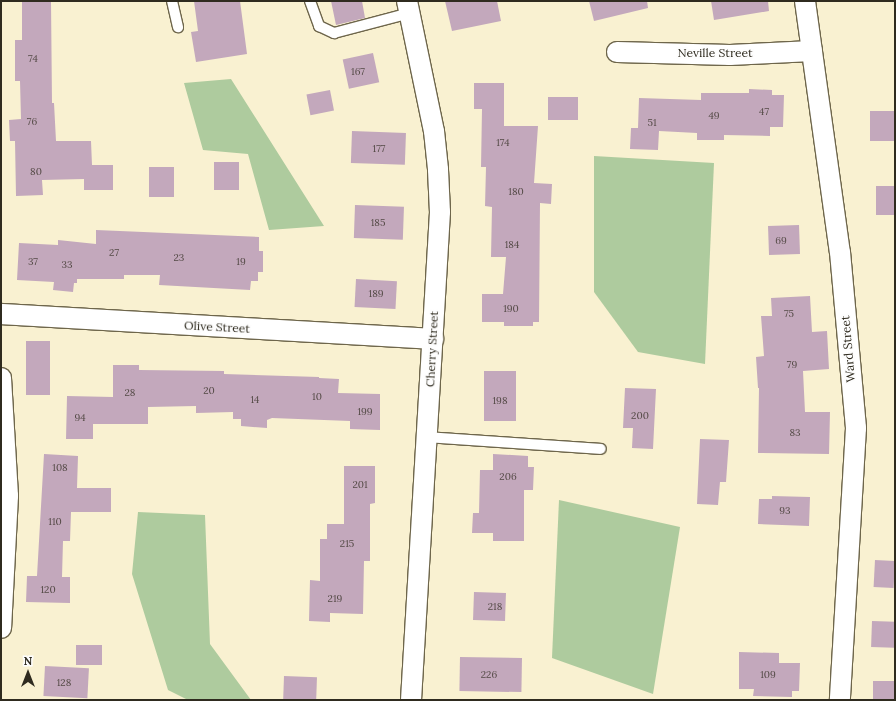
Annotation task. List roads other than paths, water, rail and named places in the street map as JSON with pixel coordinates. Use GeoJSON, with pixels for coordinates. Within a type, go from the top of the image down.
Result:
{"type":"FeatureCollection","features":[{"type":"Feature","properties":{"kind":"street","name":"Ward Street"},"geometry":{"type":"LineString","coordinates":[[805,1],[840,252],[856,428],[840,700]]}},
{"type":"Feature","properties":{"kind":"street","name":"Cherry Street"},"geometry":{"type":"LineString","coordinates":[[409,7],[428,94],[438,170],[440,212],[411,700]]}},
{"type":"Feature","properties":{"kind":"street","name":"Neville Street"},"geometry":{"type":"LineString","coordinates":[[617,52],[730,55],[812,51]]}},
{"type":"Feature","properties":{"kind":"street","name":"Olive Street"},"geometry":{"type":"LineString","coordinates":[[1,314],[433,340]]}},
{"type":"Feature","properties":{"kind":"street"},"geometry":{"type":"LineString","coordinates":[[1,378],[8,496],[1,628]]}},
{"type":"Feature","properties":{"kind":"lane"},"geometry":{"type":"LineString","coordinates":[[172,1],[178,27]]}},
{"type":"Feature","properties":{"kind":"lane"},"geometry":{"type":"LineString","coordinates":[[310,1],[319,26],[334,34],[409,7]]}},
{"type":"Feature","properties":{"kind":"lane"},"geometry":{"type":"LineString","coordinates":[[427,437],[601,449]]}}]}
